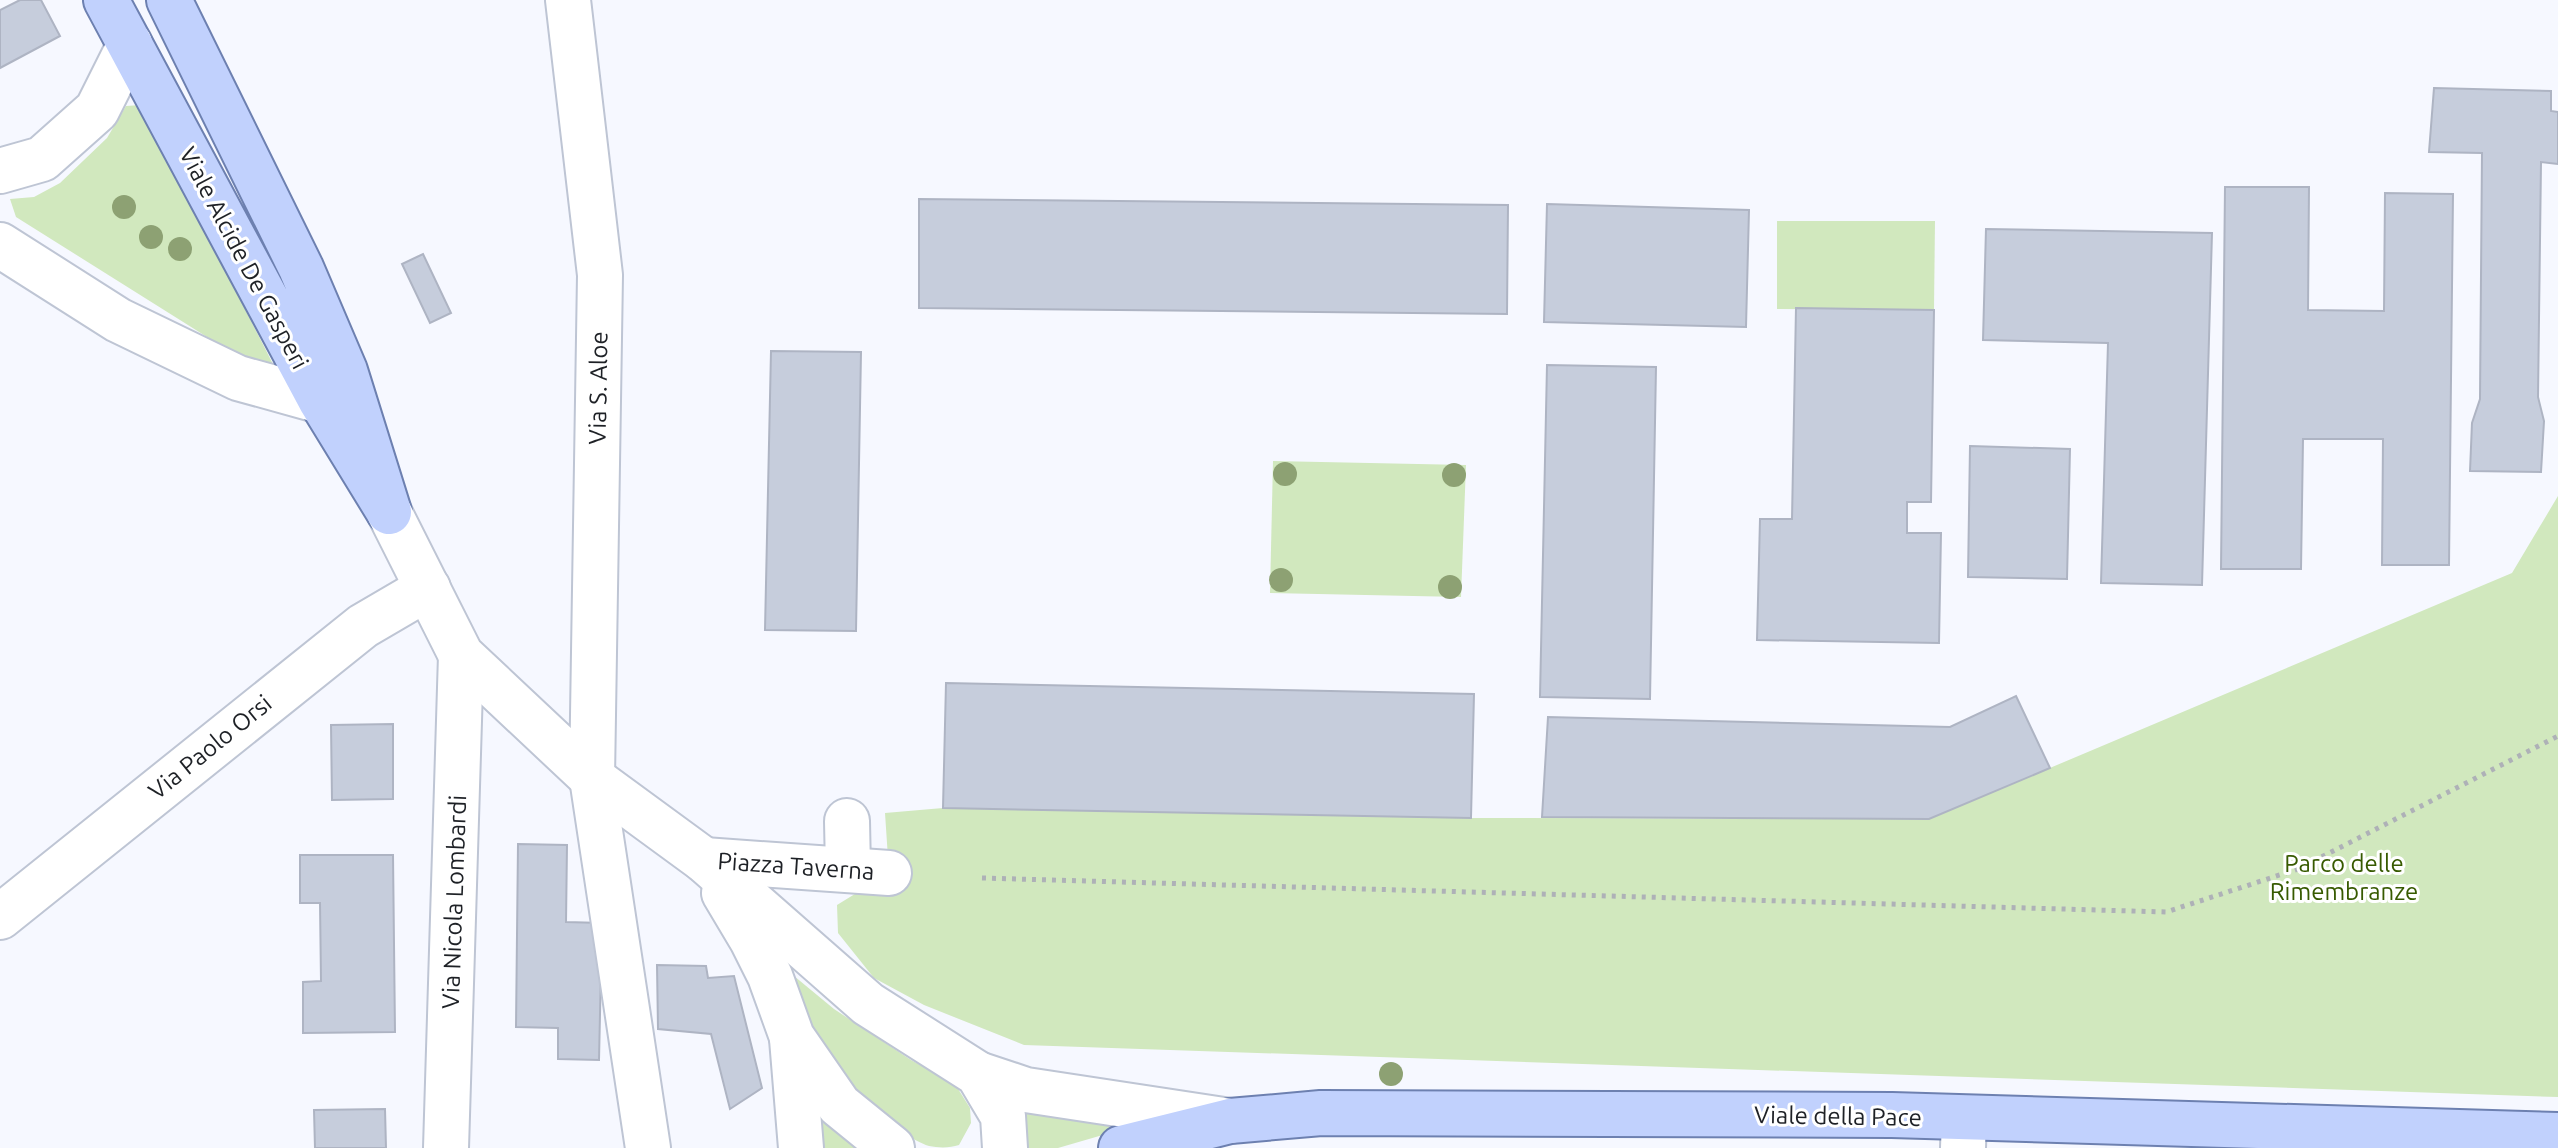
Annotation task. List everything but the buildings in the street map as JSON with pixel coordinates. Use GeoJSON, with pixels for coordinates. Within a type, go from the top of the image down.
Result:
{"type":"FeatureCollection","features":[{"type":"Feature","properties":{"kind":"main road","name":"Viale Alcide De Gasperi"},"geometry":{"type":"LineString","coordinates":[[106,0],[321,401],[389,512]]}},
{"type":"Feature","properties":{"kind":"main road","name":"Viale Alcide De Gasperi"},"geometry":{"type":"LineString","coordinates":[[169,0],[301,268],[345,371],[389,512]]}},
{"type":"Feature","properties":{"kind":"main road","name":"Viale della Pace"},"geometry":{"type":"LineString","coordinates":[[1121,1148],[1230,1121],[1321,1113],[1963,1133],[2558,1135]]}},
{"type":"Feature","properties":{"kind":"street","name":"Via S. Aloe"},"geometry":{"type":"LineString","coordinates":[[568,0],[600,275],[592,778],[648,1148]]}},
{"type":"Feature","properties":{"kind":"street"},"geometry":{"type":"LineString","coordinates":[[0,171],[42,159],[97,110],[130,44]]}},
{"type":"Feature","properties":{"kind":"street"},"geometry":{"type":"LineString","coordinates":[[0,245],[118,320],[238,378],[321,401]]}},
{"type":"Feature","properties":{"kind":"street","name":"Viale Alcide De Gasperi"},"geometry":{"type":"LineString","coordinates":[[389,512],[461,655],[592,778],[704,860],[868,1004],[978,1074]]}},
{"type":"Feature","properties":{"kind":"street","name":"Via Paolo Orsi"},"geometry":{"type":"LineString","coordinates":[[0,917],[363,626],[428,588]]}},
{"type":"Feature","properties":{"kind":"street","name":"Via Nicola Lombardi"},"geometry":{"type":"LineString","coordinates":[[446,1148],[461,655]]}},
{"type":"Feature","properties":{"kind":"street","name":"Piazza Taverna"},"geometry":{"type":"LineString","coordinates":[[704,860],[868,871],[847,821]]}},
{"type":"Feature","properties":{"kind":"street"},"geometry":{"type":"LineString","coordinates":[[704,860],[770,976],[792,1037],[839,1105],[892,1148]]}},
{"type":"Feature","properties":{"kind":"street"},"geometry":{"type":"LineString","coordinates":[[792,1037],[801,1148]]}},
{"type":"Feature","properties":{"kind":"street"},"geometry":{"type":"LineString","coordinates":[[978,1074],[1026,1090],[1230,1121]]}},
{"type":"Feature","properties":{"kind":"street"},"geometry":{"type":"LineString","coordinates":[[978,1074],[1003,1116],[1005,1148]]}},
{"type":"Feature","properties":{"kind":"path"},"geometry":{"type":"LineString","coordinates":[[982,878],[2166,912],[2298,869],[2558,736]]}},
{"type":"Feature","properties":{"kind":"green space"},"geometry":{"type":"Polygon","coordinates":[[[141,105],[275,368],[266,374],[16,217],[10,199],[34,197],[60,183],[107,138],[126,106],[141,105]]]}},
{"type":"Feature","properties":{"kind":"green space"},"geometry":{"type":"Polygon","coordinates":[[[1777,221],[1935,221],[1934,310],[1777,309],[1777,221]]]}},
{"type":"Feature","properties":{"kind":"green space"},"geometry":{"type":"Polygon","coordinates":[[[1273,461],[1466,465],[1461,597],[1270,593],[1273,461]]]}},
{"type":"Feature","properties":{"kind":"green space","name":"Parco delle Rimembranze"},"geometry":{"type":"Polygon","coordinates":[[[2558,496],[2558,1097],[1024,1045],[924,1005],[874,978],[838,933],[837,905],[889,873],[885,813],[943,808],[1471,818],[1929,819],[2512,573],[2558,496]]]}},
{"type":"Feature","properties":{"kind":"green space"},"geometry":{"type":"Polygon","coordinates":[[[771,957],[834,1009],[911,1060],[955,1084],[970,1108],[971,1123],[959,1145],[937,1147],[916,1140],[852,1091],[818,1051],[771,957]]]}},
{"type":"Feature","properties":{"kind":"green space"},"geometry":{"type":"Polygon","coordinates":[[[808,1100],[857,1148],[814,1148],[808,1100]]]}},
{"type":"Feature","properties":{"kind":"green space"},"geometry":{"type":"Polygon","coordinates":[[[1008,1101],[1114,1124],[1113,1132],[1058,1148],[1015,1148],[1008,1101]]]}}]}
